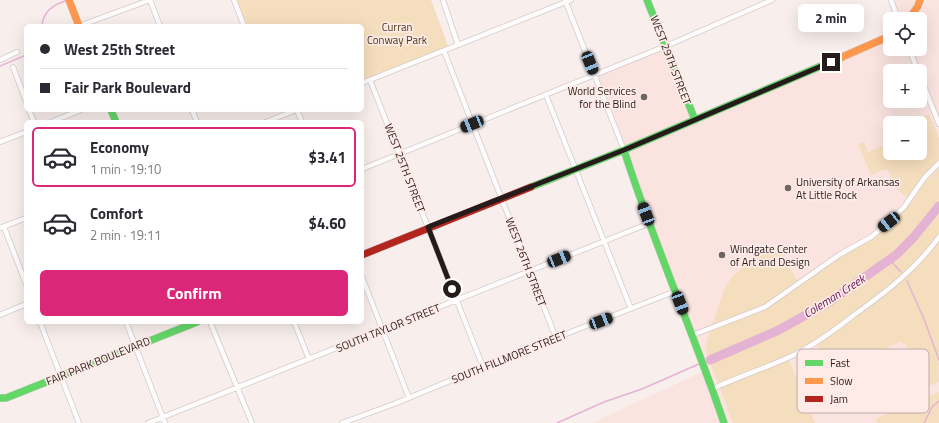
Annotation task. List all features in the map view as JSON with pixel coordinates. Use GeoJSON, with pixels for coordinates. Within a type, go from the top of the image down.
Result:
{"type":"FeatureCollection","features":[{"type":"Feature","properties":{"kind":"street"},"geometry":{"type":"LineString","coordinates":[[69,0],[78,24]]}},
{"type":"Feature","properties":{"kind":"street"},"geometry":{"type":"LineString","coordinates":[[84,24],[150,0],[159,24]]}},
{"type":"Feature","properties":{"kind":"street"},"geometry":{"type":"LineString","coordinates":[[234,0],[243,24]]}},
{"type":"Feature","properties":{"kind":"street"},"geometry":{"type":"LineString","coordinates":[[443,0],[458,45]]}},
{"type":"Feature","properties":{"kind":"street"},"geometry":{"type":"LineString","coordinates":[[364,82],[565,1],[571,0]]}},
{"type":"Feature","properties":{"kind":"street","name":"WEST 29TH STREET"},"geometry":{"type":"LineString","coordinates":[[647,0],[695,120]]}},
{"type":"Feature","properties":{"kind":"street"},"geometry":{"type":"LineString","coordinates":[[364,168],[666,46],[772,0]]}},
{"type":"Feature","properties":{"kind":"street"},"geometry":{"type":"LineString","coordinates":[[891,0],[895,12]]}},
{"type":"Feature","properties":{"kind":"street"},"geometry":{"type":"LineString","coordinates":[[913,12],[920,0]]}},
{"type":"Feature","properties":{"kind":"street"},"geometry":{"type":"LineString","coordinates":[[565,1],[624,150],[705,367],[724,423]]}},
{"type":"Feature","properties":{"kind":"street"},"geometry":{"type":"LineString","coordinates":[[364,254],[428,227],[576,170],[883,39]]}},
{"type":"Feature","properties":{"kind":"street","name":"WEST 26TH STREET"},"geometry":{"type":"LineString","coordinates":[[444,51],[556,338]]}},
{"type":"Feature","properties":{"kind":"street"},"geometry":{"type":"LineString","coordinates":[[0,60],[17,52]]}},
{"type":"Feature","properties":{"kind":"street"},"geometry":{"type":"LineString","coordinates":[[13,67],[24,96]]}},
{"type":"Feature","properties":{"kind":"street","name":"WEST 25TH STREET"},"geometry":{"type":"LineString","coordinates":[[370,80],[482,368]]}},
{"type":"Feature","properties":{"kind":"street"},"geometry":{"type":"LineString","coordinates":[[927,94],[939,124]]}},
{"type":"Feature","properties":{"kind":"street"},"geometry":{"type":"LineString","coordinates":[[546,95],[631,309]]}},
{"type":"Feature","properties":{"kind":"street"},"geometry":{"type":"LineString","coordinates":[[55,120],[76,112]]}},
{"type":"Feature","properties":{"kind":"street"},"geometry":{"type":"LineString","coordinates":[[271,120],[291,112]]}},
{"type":"Feature","properties":{"kind":"street"},"geometry":{"type":"LineString","coordinates":[[0,142],[24,133]]}},
{"type":"Feature","properties":{"kind":"street"},"geometry":{"type":"LineString","coordinates":[[693,336],[765,307],[839,255],[871,237],[904,207],[926,177],[939,163]]}},
{"type":"Feature","properties":{"kind":"street"},"geometry":{"type":"LineString","coordinates":[[24,219],[2,228],[24,279]]}},
{"type":"Feature","properties":{"kind":"street","name":"SOUTH TAYLOR STREET"},"geometry":{"type":"LineString","coordinates":[[148,423],[650,223]]}},
{"type":"Feature","properties":{"kind":"street"},"geometry":{"type":"LineString","coordinates":[[803,349],[822,339],[890,288],[909,272],[928,252],[939,237]]}},
{"type":"Feature","properties":{"kind":"street"},"geometry":{"type":"LineString","coordinates":[[364,282],[409,398]]}},
{"type":"Feature","properties":{"kind":"street","name":"SOUTH FILLMORE STREET"},"geometry":{"type":"LineString","coordinates":[[342,423],[409,398],[676,291]]}},
{"type":"Feature","properties":{"kind":"street"},"geometry":{"type":"LineString","coordinates":[[0,315],[24,305]]}},
{"type":"Feature","properties":{"kind":"street"},"geometry":{"type":"LineString","coordinates":[[41,324],[79,423]]}},
{"type":"Feature","properties":{"kind":"street"},"geometry":{"type":"LineString","coordinates":[[127,324],[165,423]]}},
{"type":"Feature","properties":{"kind":"street","name":"FAIR PARK BOULEVARD"},"geometry":{"type":"LineString","coordinates":[[0,398],[6,398],[192,324]]}},
{"type":"Feature","properties":{"kind":"street"},"geometry":{"type":"LineString","coordinates":[[211,324],[252,423]]}},
{"type":"Feature","properties":{"kind":"street"},"geometry":{"type":"LineString","coordinates":[[295,324],[309,359]]}},
{"type":"Feature","properties":{"kind":"street"},"geometry":{"type":"LineString","coordinates":[[712,389],[775,364],[797,352]]}},
{"type":"Feature","properties":{"kind":"shaded area"},"geometry":{"type":"Polygon","coordinates":[[[891,0],[920,0],[913,12],[895,12],[891,0]]]}},
{"type":"Feature","properties":{"kind":"shaded area","name":"University of Arkansas At Little Rock"},"geometry":{"type":"Polygon","coordinates":[[[926,0],[939,0],[939,423],[592,423],[706,370],[594,75],[665,46],[694,120],[883,39],[883,56],[927,56],[927,12],[919,12],[926,0]]]}},
{"type":"Feature","properties":{"kind":"green space","name":"Curran Conway Park"},"geometry":{"type":"Polygon","coordinates":[[[234,0],[431,0],[449,48],[364,82],[364,24],[243,24],[234,0]]]}},
{"type":"Feature","properties":{"kind":"green space"},"geometry":{"type":"Polygon","coordinates":[[[929,114],[939,138],[939,160],[923,175],[911,195],[906,197],[897,189],[888,170],[886,169],[871,175],[858,144],[864,142],[868,152],[883,146],[883,160],[927,160],[927,116],[924,116],[929,114]]]}},
{"type":"Feature","properties":{"kind":"green space"},"geometry":{"type":"Polygon","coordinates":[[[939,167],[939,382],[929,386],[929,349],[907,349],[905,344],[900,342],[884,349],[819,349],[815,342],[811,342],[797,349],[788,357],[797,379],[797,413],[811,413],[815,423],[733,423],[707,354],[706,345],[725,287],[733,276],[760,253],[773,247],[779,248],[798,282],[851,251],[889,224],[905,209],[939,167]]]}},
{"type":"Feature","properties":{"kind":"green space"},"geometry":{"type":"Polygon","coordinates":[[[939,392],[939,423],[877,423],[875,419],[889,413],[929,413],[929,396],[939,392]]]}},
{"type":"Feature","properties":{"kind":"waterway"},"geometry":{"type":"LineString","coordinates":[[42,24],[46,13],[52,7],[65,1]]}},
{"type":"Feature","properties":{"kind":"waterway"},"geometry":{"type":"LineString","coordinates":[[0,66],[24,56]]}},
{"type":"Feature","properties":{"kind":"waterway","name":"Coleman Creek"},"geometry":{"type":"LineString","coordinates":[[710,360],[779,330],[829,302],[896,255],[913,238],[939,206]]}},
{"type":"Feature","properties":{"kind":"waterway"},"geometry":{"type":"LineString","coordinates":[[890,260],[901,272]]}},
{"type":"Feature","properties":{"kind":"waterway"},"geometry":{"type":"LineString","coordinates":[[907,281],[924,319],[939,360]]}},
{"type":"Feature","properties":{"kind":"waterway","name":"Coleman Creek"},"geometry":{"type":"LineString","coordinates":[[557,423],[604,402],[642,389],[699,364]]}},
{"type":"Feature","properties":{"kind":"waterway"},"geometry":{"type":"LineString","coordinates":[[924,423],[932,407],[939,401]]}},
{"type":"Feature","properties":{"kind":"traffic: fast"},"geometry":{"type":"LineString","coordinates":[[647,0],[695,120]]}},
{"type":"Feature","properties":{"kind":"traffic: fast"},"geometry":{"type":"LineString","coordinates":[[531,187],[624,150],[842,57]]}},
{"type":"Feature","properties":{"kind":"traffic: fast"},"geometry":{"type":"LineString","coordinates":[[112,112],[115,120]]}},
{"type":"Feature","properties":{"kind":"traffic: fast"},"geometry":{"type":"LineString","coordinates":[[624,150],[635,184],[724,423]]}},
{"type":"Feature","properties":{"kind":"traffic: fast"},"geometry":{"type":"LineString","coordinates":[[0,398],[6,398],[192,324]]}},
{"type":"Feature","properties":{"kind":"traffic: slow"},"geometry":{"type":"LineString","coordinates":[[69,0],[78,24]]}},
{"type":"Feature","properties":{"kind":"traffic: slow"},"geometry":{"type":"LineString","coordinates":[[914,12],[920,0]]}},
{"type":"Feature","properties":{"kind":"traffic: slow"},"geometry":{"type":"LineString","coordinates":[[842,57],[883,39]]}},
{"type":"Feature","properties":{"kind":"traffic: jam"},"geometry":{"type":"LineString","coordinates":[[364,254],[531,187]]}},
{"type":"Feature","properties":{"kind":"place","name":"World Services for the Blind"},"geometry":{"type":"Point","coordinates":[644,97]}},
{"type":"Feature","properties":{"kind":"place","name":"University of Arkansas At Little Rock"},"geometry":{"type":"Point","coordinates":[788,188]}},
{"type":"Feature","properties":{"kind":"place","name":"Windgate Center of Art and Design"},"geometry":{"type":"Point","coordinates":[722,255]}},
{"type":"Feature","properties":{"kind":"route"},"geometry":{"type":"LineString","coordinates":[[452,289],[428,227],[624,150],[831,62]]}}]}
